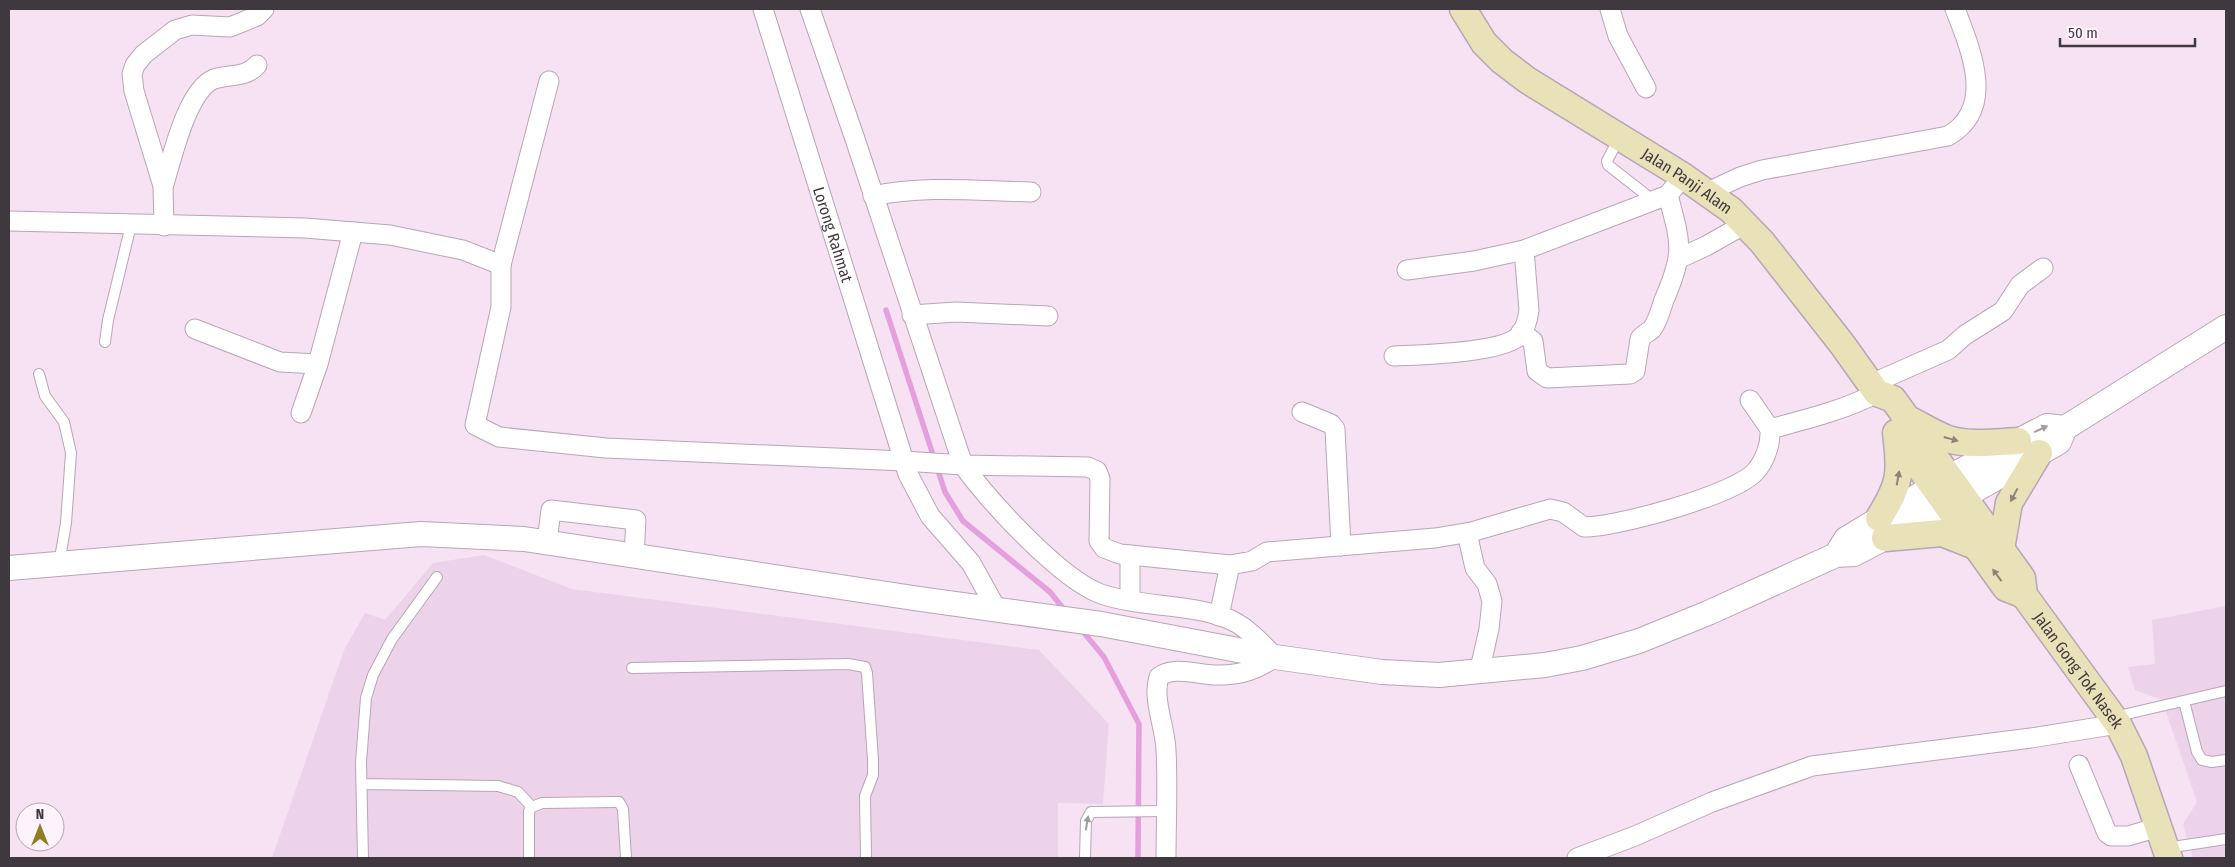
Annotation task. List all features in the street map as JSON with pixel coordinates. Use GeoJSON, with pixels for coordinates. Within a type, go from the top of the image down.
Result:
{"type":"FeatureCollection","features":[{"type":"Feature","properties":{"kind":"main road","name":"Jalan Panji Alam"},"geometry":{"type":"LineString","coordinates":[[1463,9],[1474,29],[1502,61],[1527,80],[1620,137],[1668,191],[1708,192],[1745,224],[1836,336],[1874,388],[1893,399],[1901,426],[1988,548],[2006,588],[2024,594]]}},
{"type":"Feature","properties":{"kind":"main road"},"geometry":{"type":"LineString","coordinates":[[1901,426],[1958,441],[2029,447],[2009,503],[1988,548],[1942,532],[1882,528],[1899,480],[1901,426]]}},
{"type":"Feature","properties":{"kind":"main road","name":"Jalan Gong Tok Nasek"},"geometry":{"type":"LineString","coordinates":[[2024,594],[2115,721],[2134,756],[2164,844]]}},
{"type":"Feature","properties":{"kind":"street"},"geometry":{"type":"LineString","coordinates":[[164,226],[163,186],[134,91],[132,74],[136,65],[144,54],[175,30],[192,25],[230,27],[257,16],[264,9]]}},
{"type":"Feature","properties":{"kind":"street","name":"Lorong Rahmat"},"geometry":{"type":"LineString","coordinates":[[763,9],[907,461],[912,483],[930,516],[971,563],[997,610]]}},
{"type":"Feature","properties":{"kind":"street"},"geometry":{"type":"LineString","coordinates":[[810,9],[873,196],[959,465],[986,495],[1063,572],[1101,594],[1220,616],[1245,629],[1275,657]]}},
{"type":"Feature","properties":{"kind":"street"},"geometry":{"type":"LineString","coordinates":[[1610,9],[1618,36],[1646,88]]}},
{"type":"Feature","properties":{"kind":"street"},"geometry":{"type":"LineString","coordinates":[[1708,192],[1740,176],[1762,170],[1948,136],[1961,128],[1970,114],[1975,96],[1976,75],[1972,53],[1955,9]]}},
{"type":"Feature","properties":{"kind":"street"},"geometry":{"type":"LineString","coordinates":[[163,186],[184,123],[203,86],[213,80],[244,74],[257,66]]}},
{"type":"Feature","properties":{"kind":"street"},"geometry":{"type":"LineString","coordinates":[[549,81],[501,265],[501,306],[475,425],[500,437],[606,448],[959,465],[1094,469],[1100,479],[1099,541],[1104,548],[1130,555],[1230,565],[1252,561],[1267,552],[1435,538],[1467,533],[1550,510],[1563,512],[1584,528],[1643,518],[1662,512],[1735,486],[1747,479],[1762,463],[1770,438],[1770,429],[1750,400]]}},
{"type":"Feature","properties":{"kind":"street"},"geometry":{"type":"LineString","coordinates":[[873,196],[898,191],[932,189],[1031,192]]}},
{"type":"Feature","properties":{"kind":"street"},"geometry":{"type":"LineString","coordinates":[[1407,270],[1474,261],[1524,250],[1668,191],[1680,240],[1680,258],[1673,283],[1656,322],[1640,338],[1636,368],[1632,373],[1547,378],[1537,371],[1533,341],[1521,332]]}},
{"type":"Feature","properties":{"kind":"street"},"geometry":{"type":"LineString","coordinates":[[9,221],[296,228],[390,235],[463,250],[501,265]]}},
{"type":"Feature","properties":{"kind":"street"},"geometry":{"type":"LineString","coordinates":[[1680,258],[1745,224]]}},
{"type":"Feature","properties":{"kind":"street"},"geometry":{"type":"LineString","coordinates":[[301,413],[318,364],[353,232]]}},
{"type":"Feature","properties":{"kind":"street"},"geometry":{"type":"LineString","coordinates":[[1394,356],[1458,352],[1504,344],[1514,339],[1521,332],[1529,310],[1524,250]]}},
{"type":"Feature","properties":{"kind":"street"},"geometry":{"type":"LineString","coordinates":[[1770,429],[1822,417],[1855,404],[1874,388],[1948,350],[1965,335],[2003,311],[2020,285],[2043,268]]}},
{"type":"Feature","properties":{"kind":"street"},"geometry":{"type":"LineString","coordinates":[[912,316],[956,312],[1048,316]]}},
{"type":"Feature","properties":{"kind":"street"},"geometry":{"type":"LineString","coordinates":[[9,568],[421,534],[514,538],[1101,624],[1275,657],[1411,675],[1479,673],[1545,665],[1582,658],[1639,641],[1708,613],[1836,555],[1854,554],[1882,528],[2029,447],[2059,442],[2065,428],[2226,327]]}},
{"type":"Feature","properties":{"kind":"street"},"geometry":{"type":"LineString","coordinates":[[196,329],[280,362],[318,364]]}},
{"type":"Feature","properties":{"kind":"street"},"geometry":{"type":"LineString","coordinates":[[1302,412],[1331,424],[1335,429],[1341,546]]}},
{"type":"Feature","properties":{"kind":"street"},"geometry":{"type":"LineString","coordinates":[[547,542],[551,510],[636,520],[634,556]]}},
{"type":"Feature","properties":{"kind":"street"},"geometry":{"type":"LineString","coordinates":[[1467,533],[1475,568],[1488,584],[1492,601],[1489,629],[1479,673]]}},
{"type":"Feature","properties":{"kind":"street"},"geometry":{"type":"LineString","coordinates":[[1130,555],[1130,600]]}},
{"type":"Feature","properties":{"kind":"street"},"geometry":{"type":"LineString","coordinates":[[1220,616],[1230,565]]}},
{"type":"Feature","properties":{"kind":"street"},"geometry":{"type":"LineString","coordinates":[[1166,858],[1166,749],[1164,726],[1157,695],[1158,677],[1168,672],[1220,675],[1242,673],[1259,668],[1275,657]]}},
{"type":"Feature","properties":{"kind":"street"},"geometry":{"type":"LineString","coordinates":[[1577,858],[1635,836],[1712,802],[1812,766],[2031,738],[2115,721]]}},
{"type":"Feature","properties":{"kind":"street"},"geometry":{"type":"LineString","coordinates":[[2079,766],[2111,836],[2128,836],[2164,844]]}},
{"type":"Feature","properties":{"kind":"lane"},"geometry":{"type":"LineString","coordinates":[[1620,137],[1607,161],[1608,165],[1668,191]]}},
{"type":"Feature","properties":{"kind":"lane"},"geometry":{"type":"LineString","coordinates":[[105,342],[108,320],[131,225]]}},
{"type":"Feature","properties":{"kind":"lane"},"geometry":{"type":"LineString","coordinates":[[39,374],[45,396],[64,422],[71,453],[66,523],[59,565]]}},
{"type":"Feature","properties":{"kind":"lane"},"geometry":{"type":"LineString","coordinates":[[363,858],[363,730],[366,698],[372,675],[392,639],[437,576]]}},
{"type":"Feature","properties":{"kind":"lane"},"geometry":{"type":"LineString","coordinates":[[632,668],[848,664],[865,667],[873,760],[873,775],[865,796],[866,858]]}},
{"type":"Feature","properties":{"kind":"lane"},"geometry":{"type":"LineString","coordinates":[[2115,721],[2226,691]]}},
{"type":"Feature","properties":{"kind":"lane"},"geometry":{"type":"LineString","coordinates":[[2184,701],[2197,752],[2202,760],[2212,762],[2226,760]]}},
{"type":"Feature","properties":{"kind":"lane"},"geometry":{"type":"LineString","coordinates":[[362,784],[498,786],[518,792],[532,807]]}},
{"type":"Feature","properties":{"kind":"lane"},"geometry":{"type":"LineString","coordinates":[[529,858],[530,811],[532,807],[542,803],[619,802],[623,809],[626,858]]}},
{"type":"Feature","properties":{"kind":"lane"},"geometry":{"type":"LineString","coordinates":[[1085,858],[1087,816],[1091,812],[1114,810],[1166,811]]}},
{"type":"Feature","properties":{"kind":"lane"},"geometry":{"type":"LineString","coordinates":[[2164,844],[2226,839]]}},
{"type":"Feature","properties":{"kind":"shaded area"},"geometry":{"type":"Polygon","coordinates":[[[484,555],[572,589],[1039,650],[1109,724],[1103,804],[1058,803],[1058,858],[272,858],[344,650],[365,613],[385,620],[433,563],[484,555]]]}},
{"type":"Feature","properties":{"kind":"shaded area"},"geometry":{"type":"Polygon","coordinates":[[[2226,606],[2226,858],[2193,858],[2183,824],[2197,802],[2162,700],[2135,690],[2128,667],[2155,664],[2152,620],[2226,606]]]}},
{"type":"Feature","properties":{"kind":"waterway"},"geometry":{"type":"LineString","coordinates":[[886,310],[945,492],[963,521],[1050,592],[1066,612]]}},
{"type":"Feature","properties":{"kind":"waterway"},"geometry":{"type":"LineString","coordinates":[[1080,628],[1104,657],[1139,724],[1138,858]]}}]}
